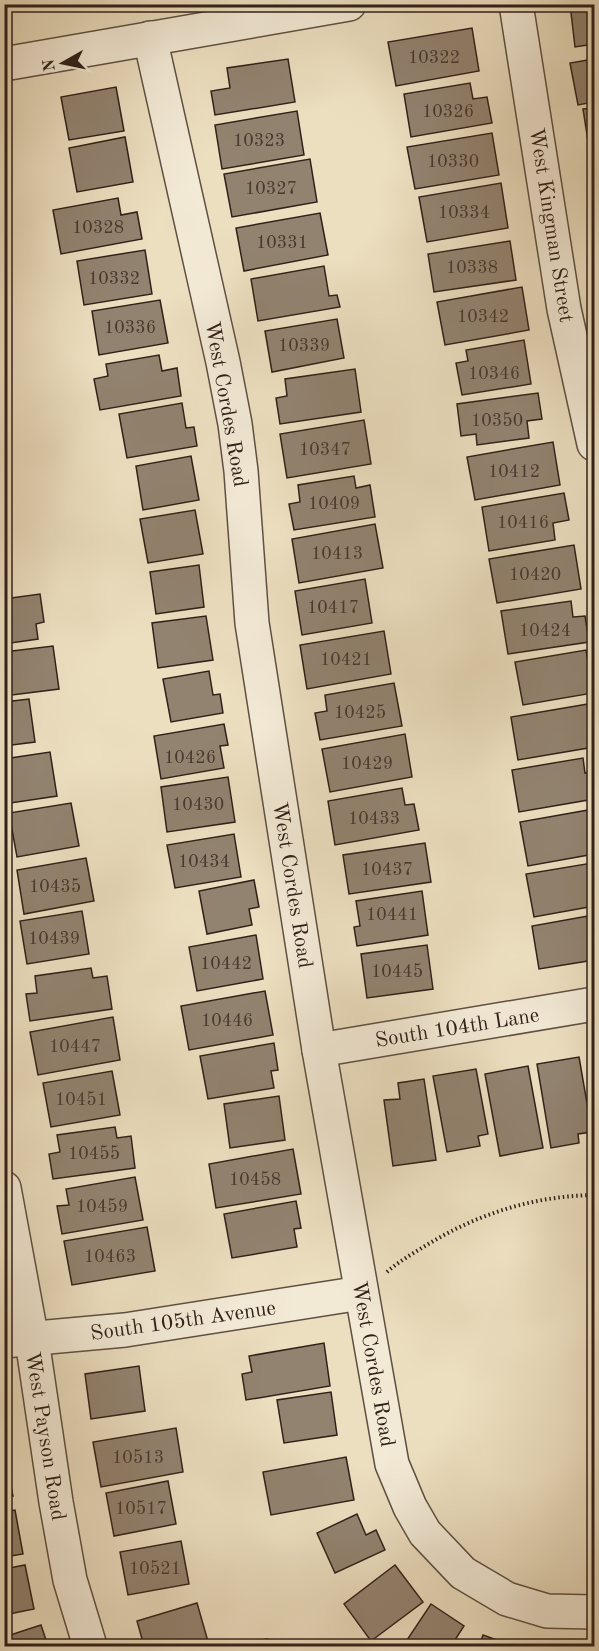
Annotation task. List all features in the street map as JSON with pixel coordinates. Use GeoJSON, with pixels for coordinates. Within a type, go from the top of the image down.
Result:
{"type":"FeatureCollection","features":[{"type":"Feature","properties":{"kind":"street"},"geometry":{"type":"LineString","coordinates":[[5,63],[349,4]]}},
{"type":"Feature","properties":{"kind":"street","name":"West Kingman Street"},"geometry":{"type":"LineString","coordinates":[[516,4],[564,309],[594,444]]}},
{"type":"Feature","properties":{"kind":"street","name":"West Cordes Road"},"geometry":{"type":"LineString","coordinates":[[150,38],[235,424],[241,471],[252,623],[319,1050],[392,1464],[410,1507],[425,1533],[463,1574],[507,1599],[547,1611],[594,1612]]}},
{"type":"Feature","properties":{"kind":"street","name":"South 104th Lane"},"geometry":{"type":"LineString","coordinates":[[319,1050],[594,1004]]}},
{"type":"Feature","properties":{"kind":"street","name":"West Payson Road"},"geometry":{"type":"LineString","coordinates":[[4,1188],[18,1340],[56,1502],[70,1580],[90,1647]]}},
{"type":"Feature","properties":{"kind":"street","name":"South 105th Avenue"},"geometry":{"type":"LineString","coordinates":[[18,1340],[125,1330],[361,1293]]}},
{"type":"Feature","properties":{"kind":"path"},"geometry":{"type":"LineString","coordinates":[[354,1256],[380,1251],[383,1275],[450,1230],[477,1218],[504,1208],[534,1201],[594,1195]]}},
{"type":"Feature","properties":{"kind":"building"},"geometry":{"type":"Polygon","coordinates":[[[570,4],[594,4],[594,44],[575,47],[570,4]]]}},
{"type":"Feature","properties":{"kind":"building"},"geometry":{"type":"Polygon","coordinates":[[[472,28],[479,71],[396,86],[388,42],[472,28]]]}},
{"type":"Feature","properties":{"kind":"building"},"geometry":{"type":"Polygon","coordinates":[[[288,59],[295,102],[215,115],[211,91],[230,88],[227,68],[288,59]]]}},
{"type":"Feature","properties":{"kind":"building"},"geometry":{"type":"Polygon","coordinates":[[[594,59],[594,102],[578,105],[570,63],[594,59]]]}},
{"type":"Feature","properties":{"kind":"building"},"geometry":{"type":"Polygon","coordinates":[[[470,83],[473,99],[487,97],[492,123],[411,137],[404,94],[470,83]]]}},
{"type":"Feature","properties":{"kind":"building"},"geometry":{"type":"Polygon","coordinates":[[[116,87],[124,131],[69,140],[61,97],[116,87]]]}},
{"type":"Feature","properties":{"kind":"building"},"geometry":{"type":"Polygon","coordinates":[[[594,108],[594,153],[590,154],[583,109],[594,108]]]}},
{"type":"Feature","properties":{"kind":"building"},"geometry":{"type":"Polygon","coordinates":[[[297,111],[304,155],[222,169],[215,125],[297,111]]]}},
{"type":"Feature","properties":{"kind":"building"},"geometry":{"type":"Polygon","coordinates":[[[492,133],[499,175],[415,189],[407,147],[492,133]]]}},
{"type":"Feature","properties":{"kind":"building"},"geometry":{"type":"Polygon","coordinates":[[[125,137],[133,182],[77,192],[69,148],[125,137]]]}},
{"type":"Feature","properties":{"kind":"building"},"geometry":{"type":"Polygon","coordinates":[[[310,159],[317,202],[232,217],[224,174],[310,159]]]}},
{"type":"Feature","properties":{"kind":"building"},"geometry":{"type":"Polygon","coordinates":[[[501,183],[508,228],[427,242],[419,197],[501,183]]]}},
{"type":"Feature","properties":{"kind":"building"},"geometry":{"type":"Polygon","coordinates":[[[118,198],[121,215],[137,212],[142,239],[61,254],[53,210],[118,198]]]}},
{"type":"Feature","properties":{"kind":"building"},"geometry":{"type":"Polygon","coordinates":[[[320,213],[328,255],[244,271],[236,228],[320,213]]]}},
{"type":"Feature","properties":{"kind":"building"},"geometry":{"type":"Polygon","coordinates":[[[510,241],[516,280],[434,292],[428,254],[510,241]]]}},
{"type":"Feature","properties":{"kind":"building"},"geometry":{"type":"Polygon","coordinates":[[[145,250],[152,294],[84,305],[77,261],[145,250]]]}},
{"type":"Feature","properties":{"kind":"building"},"geometry":{"type":"Polygon","coordinates":[[[324,266],[329,296],[337,295],[340,307],[258,321],[251,279],[324,266]]]}},
{"type":"Feature","properties":{"kind":"building"},"geometry":{"type":"Polygon","coordinates":[[[522,287],[529,330],[445,345],[437,302],[522,287]]]}},
{"type":"Feature","properties":{"kind":"building"},"geometry":{"type":"Polygon","coordinates":[[[160,300],[168,343],[99,355],[92,311],[160,300]]]}},
{"type":"Feature","properties":{"kind":"building"},"geometry":{"type":"Polygon","coordinates":[[[337,319],[344,358],[272,372],[265,331],[337,319]]]}},
{"type":"Feature","properties":{"kind":"building"},"geometry":{"type":"Polygon","coordinates":[[[524,340],[531,384],[462,395],[456,363],[468,361],[466,350],[524,340]]]}},
{"type":"Feature","properties":{"kind":"building"},"geometry":{"type":"Polygon","coordinates":[[[159,355],[162,371],[177,368],[181,396],[100,410],[94,379],[108,376],[106,364],[159,355]]]}},
{"type":"Feature","properties":{"kind":"building"},"geometry":{"type":"Polygon","coordinates":[[[355,369],[361,412],[280,424],[276,398],[287,396],[285,379],[355,369]]]}},
{"type":"Feature","properties":{"kind":"building"},"geometry":{"type":"Polygon","coordinates":[[[538,393],[542,419],[527,421],[529,438],[477,445],[476,434],[461,436],[457,404],[538,393]]]}},
{"type":"Feature","properties":{"kind":"building"},"geometry":{"type":"Polygon","coordinates":[[[182,403],[186,428],[194,427],[197,446],[127,458],[119,414],[182,403]]]}},
{"type":"Feature","properties":{"kind":"building"},"geometry":{"type":"Polygon","coordinates":[[[364,420],[371,464],[287,478],[280,434],[364,420]]]}},
{"type":"Feature","properties":{"kind":"building"},"geometry":{"type":"Polygon","coordinates":[[[553,442],[560,485],[475,500],[467,457],[553,442]]]}},
{"type":"Feature","properties":{"kind":"building"},"geometry":{"type":"Polygon","coordinates":[[[191,456],[199,500],[143,510],[136,466],[191,456]]]}},
{"type":"Feature","properties":{"kind":"building"},"geometry":{"type":"Polygon","coordinates":[[[354,476],[356,488],[370,485],[375,517],[294,530],[289,504],[300,502],[298,485],[354,476]]]}},
{"type":"Feature","properties":{"kind":"building"},"geometry":{"type":"Polygon","coordinates":[[[4,493],[10,530],[4,531],[4,493]]]}},
{"type":"Feature","properties":{"kind":"building"},"geometry":{"type":"Polygon","coordinates":[[[564,493],[569,520],[553,523],[555,540],[489,551],[482,507],[564,493]]]}},
{"type":"Feature","properties":{"kind":"building"},"geometry":{"type":"Polygon","coordinates":[[[195,510],[203,554],[148,563],[140,519],[195,510]]]}},
{"type":"Feature","properties":{"kind":"building"},"geometry":{"type":"Polygon","coordinates":[[[375,524],[383,568],[299,583],[292,539],[375,524]]]}},
{"type":"Feature","properties":{"kind":"building"},"geometry":{"type":"Polygon","coordinates":[[[574,545],[581,589],[497,603],[489,559],[574,545]]]}},
{"type":"Feature","properties":{"kind":"building"},"geometry":{"type":"Polygon","coordinates":[[[199,565],[204,607],[156,614],[150,572],[199,565]]]}},
{"type":"Feature","properties":{"kind":"building"},"geometry":{"type":"Polygon","coordinates":[[[365,579],[372,623],[302,635],[295,591],[365,579]]]}},
{"type":"Feature","properties":{"kind":"building"},"geometry":{"type":"Polygon","coordinates":[[[40,594],[44,622],[36,624],[38,639],[4,644],[4,599],[40,594]]]}},
{"type":"Feature","properties":{"kind":"building"},"geometry":{"type":"Polygon","coordinates":[[[571,601],[573,617],[585,616],[589,642],[508,654],[501,611],[571,601]]]}},
{"type":"Feature","properties":{"kind":"building"},"geometry":{"type":"Polygon","coordinates":[[[206,616],[213,660],[158,668],[152,623],[206,616]]]}},
{"type":"Feature","properties":{"kind":"building"},"geometry":{"type":"Polygon","coordinates":[[[384,631],[391,674],[307,689],[300,645],[384,631]]]}},
{"type":"Feature","properties":{"kind":"building"},"geometry":{"type":"Polygon","coordinates":[[[53,646],[59,689],[4,696],[4,652],[53,646]]]}},
{"type":"Feature","properties":{"kind":"building"},"geometry":{"type":"Polygon","coordinates":[[[586,650],[593,693],[523,705],[515,662],[586,650]]]}},
{"type":"Feature","properties":{"kind":"building"},"geometry":{"type":"Polygon","coordinates":[[[209,671],[213,695],[220,694],[223,713],[171,722],[163,679],[209,671]]]}},
{"type":"Feature","properties":{"kind":"building"},"geometry":{"type":"Polygon","coordinates":[[[394,683],[402,726],[320,740],[315,713],[327,711],[325,695],[394,683]]]}},
{"type":"Feature","properties":{"kind":"building"},"geometry":{"type":"Polygon","coordinates":[[[29,699],[35,742],[4,746],[4,702],[29,699]]]}},
{"type":"Feature","properties":{"kind":"building"},"geometry":{"type":"Polygon","coordinates":[[[594,703],[594,747],[518,760],[511,717],[594,703]]]}},
{"type":"Feature","properties":{"kind":"building"},"geometry":{"type":"Polygon","coordinates":[[[224,724],[228,745],[220,746],[224,768],[161,779],[154,736],[224,724]]]}},
{"type":"Feature","properties":{"kind":"building"},"geometry":{"type":"Polygon","coordinates":[[[405,734],[412,777],[330,792],[322,749],[405,734]]]}},
{"type":"Feature","properties":{"kind":"building"},"geometry":{"type":"Polygon","coordinates":[[[50,752],[57,796],[4,804],[4,759],[50,752]]]}},
{"type":"Feature","properties":{"kind":"building"},"geometry":{"type":"Polygon","coordinates":[[[583,758],[585,773],[594,771],[594,799],[519,812],[512,770],[583,758]]]}},
{"type":"Feature","properties":{"kind":"building"},"geometry":{"type":"Polygon","coordinates":[[[228,777],[235,822],[167,832],[161,787],[228,777]]]}},
{"type":"Feature","properties":{"kind":"building"},"geometry":{"type":"Polygon","coordinates":[[[402,788],[405,805],[414,804],[419,830],[335,845],[328,801],[402,788]]]}},
{"type":"Feature","properties":{"kind":"building"},"geometry":{"type":"Polygon","coordinates":[[[71,803],[79,846],[17,857],[9,813],[71,803]]]}},
{"type":"Feature","properties":{"kind":"building"},"geometry":{"type":"Polygon","coordinates":[[[594,809],[594,854],[528,866],[520,822],[594,809]]]}},
{"type":"Feature","properties":{"kind":"building"},"geometry":{"type":"Polygon","coordinates":[[[234,834],[241,877],[175,888],[167,845],[234,834]]]}},
{"type":"Feature","properties":{"kind":"building"},"geometry":{"type":"Polygon","coordinates":[[[425,843],[431,882],[349,894],[343,855],[425,843]]]}},
{"type":"Feature","properties":{"kind":"building"},"geometry":{"type":"Polygon","coordinates":[[[86,858],[94,901],[24,914],[17,870],[86,858]]]}},
{"type":"Feature","properties":{"kind":"building"},"geometry":{"type":"Polygon","coordinates":[[[592,863],[594,906],[534,917],[526,874],[592,863]]]}},
{"type":"Feature","properties":{"kind":"building"},"geometry":{"type":"Polygon","coordinates":[[[254,880],[259,907],[249,909],[252,925],[207,934],[199,891],[254,880]]]}},
{"type":"Feature","properties":{"kind":"building"},"geometry":{"type":"Polygon","coordinates":[[[422,891],[428,935],[357,946],[354,927],[360,926],[356,901],[422,891]]]}},
{"type":"Feature","properties":{"kind":"building"},"geometry":{"type":"Polygon","coordinates":[[[82,911],[89,954],[27,964],[20,921],[82,911]]]}},
{"type":"Feature","properties":{"kind":"building"},"geometry":{"type":"Polygon","coordinates":[[[594,915],[594,960],[539,969],[532,926],[594,915]]]}},
{"type":"Feature","properties":{"kind":"building"},"geometry":{"type":"Polygon","coordinates":[[[256,935],[263,979],[197,991],[189,947],[256,935]]]}},
{"type":"Feature","properties":{"kind":"building"},"geometry":{"type":"Polygon","coordinates":[[[427,945],[433,989],[367,998],[361,954],[427,945]]]}},
{"type":"Feature","properties":{"kind":"building"},"geometry":{"type":"Polygon","coordinates":[[[91,968],[93,978],[107,976],[112,1009],[30,1021],[26,994],[37,993],[35,976],[91,968]]]}},
{"type":"Feature","properties":{"kind":"building"},"geometry":{"type":"Polygon","coordinates":[[[265,991],[273,1035],[189,1050],[181,1006],[265,991]]]}},
{"type":"Feature","properties":{"kind":"building"},"geometry":{"type":"Polygon","coordinates":[[[113,1017],[120,1060],[38,1075],[30,1032],[113,1017]]]}},
{"type":"Feature","properties":{"kind":"building"},"geometry":{"type":"Polygon","coordinates":[[[274,1043],[278,1070],[271,1071],[274,1088],[208,1099],[200,1056],[274,1043]]]}},
{"type":"Feature","properties":{"kind":"building"},"geometry":{"type":"Polygon","coordinates":[[[579,1057],[592,1132],[578,1134],[579,1143],[551,1148],[537,1064],[579,1057]]]}},
{"type":"Feature","properties":{"kind":"building"},"geometry":{"type":"Polygon","coordinates":[[[528,1066],[543,1148],[500,1156],[485,1074],[528,1066]]]}},
{"type":"Feature","properties":{"kind":"building"},"geometry":{"type":"Polygon","coordinates":[[[476,1069],[488,1134],[478,1136],[480,1146],[447,1152],[433,1076],[476,1069]]]}},
{"type":"Feature","properties":{"kind":"building"},"geometry":{"type":"Polygon","coordinates":[[[112,1071],[120,1115],[51,1127],[43,1083],[112,1071]]]}},
{"type":"Feature","properties":{"kind":"building"},"geometry":{"type":"Polygon","coordinates":[[[424,1079],[436,1160],[393,1166],[384,1100],[400,1099],[398,1083],[424,1079]]]}},
{"type":"Feature","properties":{"kind":"building"},"geometry":{"type":"Polygon","coordinates":[[[279,1096],[285,1140],[230,1148],[224,1104],[279,1096]]]}},
{"type":"Feature","properties":{"kind":"building"},"geometry":{"type":"Polygon","coordinates":[[[115,1127],[117,1138],[131,1136],[135,1168],[53,1179],[49,1154],[60,1152],[57,1135],[115,1127]]]}},
{"type":"Feature","properties":{"kind":"building"},"geometry":{"type":"Polygon","coordinates":[[[293,1149],[301,1194],[216,1208],[209,1164],[293,1149]]]}},
{"type":"Feature","properties":{"kind":"building"},"geometry":{"type":"Polygon","coordinates":[[[135,1177],[143,1220],[62,1234],[57,1206],[69,1205],[66,1189],[135,1177]]]}},
{"type":"Feature","properties":{"kind":"building"},"geometry":{"type":"Polygon","coordinates":[[[296,1201],[301,1228],[294,1229],[297,1247],[232,1258],[224,1214],[296,1201]]]}},
{"type":"Feature","properties":{"kind":"building"},"geometry":{"type":"Polygon","coordinates":[[[147,1227],[155,1271],[72,1285],[64,1241],[147,1227]]]}},
{"type":"Feature","properties":{"kind":"building"},"geometry":{"type":"Polygon","coordinates":[[[324,1343],[330,1386],[246,1400],[242,1374],[252,1372],[249,1356],[324,1343]]]}},
{"type":"Feature","properties":{"kind":"building"},"geometry":{"type":"Polygon","coordinates":[[[139,1366],[145,1411],[91,1419],[85,1374],[139,1366]]]}},
{"type":"Feature","properties":{"kind":"building"},"geometry":{"type":"Polygon","coordinates":[[[331,1392],[337,1435],[284,1443],[277,1400],[331,1392]]]}},
{"type":"Feature","properties":{"kind":"building"},"geometry":{"type":"Polygon","coordinates":[[[176,1428],[183,1472],[101,1487],[93,1442],[176,1428]]]}},
{"type":"Feature","properties":{"kind":"building"},"geometry":{"type":"Polygon","coordinates":[[[4,1452],[13,1496],[4,1497],[4,1452]]]}},
{"type":"Feature","properties":{"kind":"building"},"geometry":{"type":"Polygon","coordinates":[[[346,1457],[354,1500],[271,1515],[263,1472],[346,1457]]]}},
{"type":"Feature","properties":{"kind":"building"},"geometry":{"type":"Polygon","coordinates":[[[168,1481],[176,1524],[114,1536],[106,1493],[168,1481]]]}},
{"type":"Feature","properties":{"kind":"building"},"geometry":{"type":"Polygon","coordinates":[[[15,1510],[23,1554],[4,1557],[4,1512],[15,1510]]]}},
{"type":"Feature","properties":{"kind":"building"},"geometry":{"type":"Polygon","coordinates":[[[357,1514],[366,1535],[376,1530],[385,1550],[335,1573],[317,1533],[357,1514]]]}},
{"type":"Feature","properties":{"kind":"building"},"geometry":{"type":"Polygon","coordinates":[[[181,1541],[189,1584],[128,1595],[120,1552],[181,1541]]]}},
{"type":"Feature","properties":{"kind":"building"},"geometry":{"type":"Polygon","coordinates":[[[25,1565],[34,1609],[4,1615],[4,1569],[25,1565]]]}},
{"type":"Feature","properties":{"kind":"building"},"geometry":{"type":"Polygon","coordinates":[[[395,1565],[423,1602],[371,1641],[344,1604],[395,1565]]]}},
{"type":"Feature","properties":{"kind":"building"},"geometry":{"type":"Polygon","coordinates":[[[197,1603],[209,1645],[144,1646],[137,1621],[197,1603]]]}},
{"type":"Feature","properties":{"kind":"building"},"geometry":{"type":"Polygon","coordinates":[[[431,1604],[464,1626],[451,1646],[403,1646],[431,1604]]]}},
{"type":"Feature","properties":{"kind":"building"},"geometry":{"type":"Polygon","coordinates":[[[41,1625],[48,1646],[4,1646],[4,1637],[41,1625]]]}},
{"type":"Feature","properties":{"kind":"building"},"geometry":{"type":"Polygon","coordinates":[[[483,1635],[513,1646],[479,1646],[483,1635]]]}},
{"type":"Feature","properties":{"kind":"building"},"geometry":{"type":"Polygon","coordinates":[[[267,1639],[269,1646],[238,1646],[267,1639]]]}}]}
